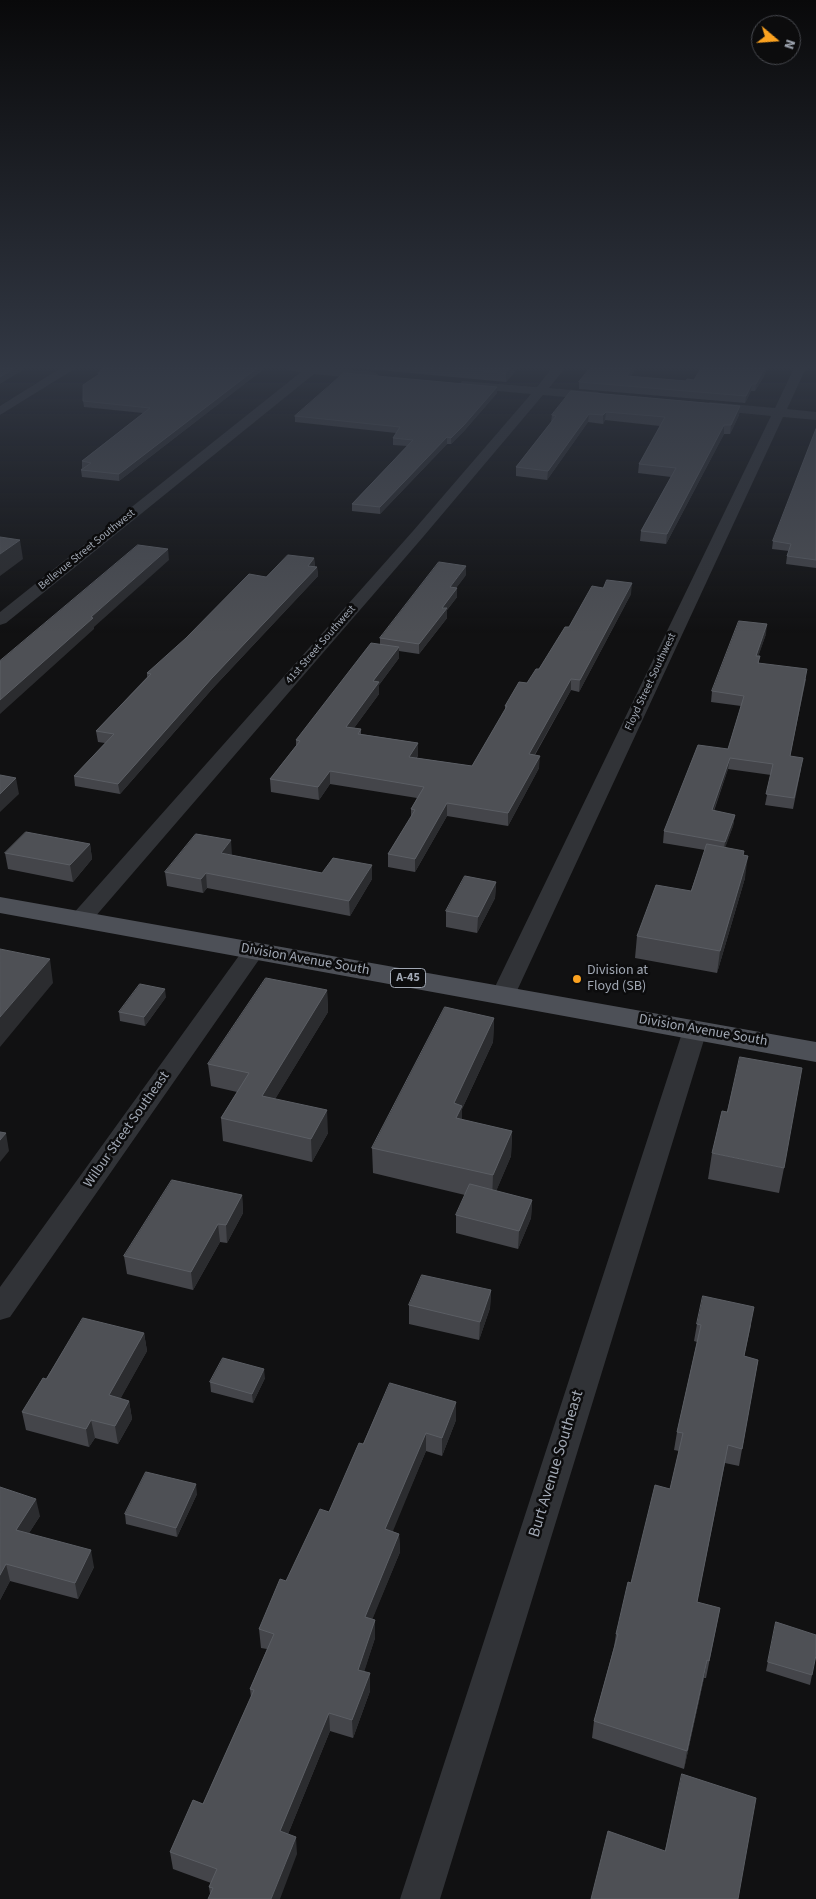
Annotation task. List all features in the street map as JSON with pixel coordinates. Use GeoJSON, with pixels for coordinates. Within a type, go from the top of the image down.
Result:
{"type":"FeatureCollection","features":[{"type":"Feature","properties":{"kind":"main road","name":"Division Avenue South"},"geometry":{"type":"LineString","coordinates":[[0,906],[816,1052]]}},
{"type":"Feature","properties":{"kind":"street","name":"Bellevue Street Southwest"},"geometry":{"type":"LineString","coordinates":[[0,620],[204,457]]}},
{"type":"Feature","properties":{"kind":"street","name":"41st Street Southwest"},"geometry":{"type":"LineString","coordinates":[[80,920],[483,457]]}},
{"type":"Feature","properties":{"kind":"street","name":"Floyd Street Southwest"},"geometry":{"type":"LineString","coordinates":[[503,995],[758,457]]}},
{"type":"Feature","properties":{"kind":"street","name":"Wilbur Street Southeast"},"geometry":{"type":"LineString","coordinates":[[0,1309],[254,951]]}},
{"type":"Feature","properties":{"kind":"street","name":"Burt Avenue Southeast"},"geometry":{"type":"LineString","coordinates":[[420,1899],[695,1030]]}},
{"type":"Feature","properties":{"kind":"building"},"geometry":{"type":"Polygon","coordinates":[[[88,457],[142,457],[119,474],[81,470],[91,463],[82,461],[88,457]]]}},
{"type":"Feature","properties":{"kind":"building"},"geometry":{"type":"Polygon","coordinates":[[[397,457],[428,457],[380,507],[352,504],[397,457]]]}},
{"type":"Feature","properties":{"kind":"building"},"geometry":{"type":"Polygon","coordinates":[[[524,457],[558,457],[548,471],[516,467],[524,457]]]}},
{"type":"Feature","properties":{"kind":"building"},"geometry":{"type":"Polygon","coordinates":[[[643,457],[707,457],[667,534],[641,531],[676,468],[639,464],[643,457]]]}},
{"type":"Feature","properties":{"kind":"building"},"geometry":{"type":"Polygon","coordinates":[[[805,457],[816,457],[816,560],[787,556],[791,544],[773,541],[805,457]]]}},
{"type":"Feature","properties":{"kind":"building"},"geometry":{"type":"Polygon","coordinates":[[[0,537],[20,540],[0,554],[0,537]]]}},
{"type":"Feature","properties":{"kind":"building"},"geometry":{"type":"Polygon","coordinates":[[[138,545],[168,549],[0,700],[0,661],[138,545]]]}},
{"type":"Feature","properties":{"kind":"building"},"geometry":{"type":"Polygon","coordinates":[[[288,555],[314,558],[308,566],[317,567],[212,678],[118,784],[74,776],[114,734],[96,731],[151,674],[147,673],[186,638],[249,574],[266,577],[288,555]]]}},
{"type":"Feature","properties":{"kind":"building"},"geometry":{"type":"Polygon","coordinates":[[[439,562],[466,566],[450,587],[457,588],[442,608],[447,608],[419,644],[380,638],[439,562]]]}},
{"type":"Feature","properties":{"kind":"building"},"geometry":{"type":"Polygon","coordinates":[[[607,580],[632,583],[580,680],[571,679],[529,754],[540,756],[508,813],[447,803],[415,859],[388,854],[415,810],[411,809],[424,787],[330,771],[318,787],[270,779],[300,741],[296,740],[371,643],[399,647],[373,681],[379,682],[346,727],[361,729],[358,734],[418,743],[409,757],[472,766],[519,682],[527,683],[536,669],[539,669],[565,627],[569,627],[592,586],[603,588],[607,580]]]}},
{"type":"Feature","properties":{"kind":"building"},"geometry":{"type":"Polygon","coordinates":[[[739,621],[767,624],[756,656],[760,656],[758,663],[807,669],[790,756],[803,758],[794,798],[766,794],[773,764],[730,758],[712,810],[735,815],[725,842],[664,831],[698,745],[728,749],[744,696],[712,691],[739,621]]]}},
{"type":"Feature","properties":{"kind":"building"},"geometry":{"type":"Polygon","coordinates":[[[0,775],[16,778],[0,794],[0,775]]]}},
{"type":"Feature","properties":{"kind":"building"},"geometry":{"type":"Polygon","coordinates":[[[26,832],[90,844],[70,865],[5,853],[26,832]]]}},
{"type":"Feature","properties":{"kind":"building"},"geometry":{"type":"Polygon","coordinates":[[[196,834],[231,840],[221,853],[322,873],[333,858],[372,865],[349,901],[206,873],[201,879],[165,872],[196,834]]]}},
{"type":"Feature","properties":{"kind":"building"},"geometry":{"type":"Polygon","coordinates":[[[707,844],[744,851],[743,855],[748,856],[720,951],[637,936],[656,885],[691,891],[707,844]]]}},
{"type":"Feature","properties":{"kind":"building"},"geometry":{"type":"Polygon","coordinates":[[[465,876],[496,882],[478,917],[446,911],[465,876]]]}},
{"type":"Feature","properties":{"kind":"building"},"geometry":{"type":"Polygon","coordinates":[[[0,949],[50,959],[0,1017],[0,949]]]}},
{"type":"Feature","properties":{"kind":"building"},"geometry":{"type":"Polygon","coordinates":[[[266,978],[327,990],[262,1096],[327,1110],[311,1139],[221,1118],[249,1073],[208,1064],[266,978]]]}},
{"type":"Feature","properties":{"kind":"building"},"geometry":{"type":"Polygon","coordinates":[[[140,984],[165,989],[144,1017],[119,1012],[140,984]]]}},
{"type":"Feature","properties":{"kind":"building"},"geometry":{"type":"Polygon","coordinates":[[[445,1007],[494,1018],[454,1103],[462,1106],[456,1118],[512,1131],[493,1175],[372,1148],[445,1007]]]}},
{"type":"Feature","properties":{"kind":"building"},"geometry":{"type":"Polygon","coordinates":[[[740,1057],[802,1068],[784,1168],[712,1153],[722,1111],[727,1112],[740,1057]]]}},
{"type":"Feature","properties":{"kind":"building"},"geometry":{"type":"Polygon","coordinates":[[[0,1132],[6,1133],[0,1140],[0,1132]]]}},
{"type":"Feature","properties":{"kind":"building"},"geometry":{"type":"Polygon","coordinates":[[[172,1180],[242,1195],[226,1225],[218,1224],[191,1272],[124,1256],[172,1180]]]}},
{"type":"Feature","properties":{"kind":"building"},"geometry":{"type":"Polygon","coordinates":[[[470,1184],[532,1200],[519,1231],[456,1215],[470,1184]]]}},
{"type":"Feature","properties":{"kind":"building"},"geometry":{"type":"Polygon","coordinates":[[[422,1275],[491,1290],[480,1322],[409,1305],[422,1275]]]}},
{"type":"Feature","properties":{"kind":"building"},"geometry":{"type":"Polygon","coordinates":[[[703,1296],[754,1307],[744,1356],[758,1360],[742,1449],[728,1445],[697,1602],[720,1608],[687,1751],[594,1721],[618,1634],[616,1634],[628,1582],[631,1583],[655,1485],[670,1489],[683,1433],[677,1432],[701,1325],[697,1324],[703,1296]]]}},
{"type":"Feature","properties":{"kind":"building"},"geometry":{"type":"Polygon","coordinates":[[[83,1318],[144,1333],[109,1395],[129,1401],[115,1426],[91,1420],[86,1429],[22,1412],[43,1378],[46,1379],[83,1318]]]}},
{"type":"Feature","properties":{"kind":"building"},"geometry":{"type":"Polygon","coordinates":[[[223,1358],[264,1369],[252,1394],[210,1382],[223,1358]]]}},
{"type":"Feature","properties":{"kind":"building"},"geometry":{"type":"Polygon","coordinates":[[[390,1383],[456,1402],[442,1438],[426,1433],[385,1529],[399,1534],[365,1617],[375,1620],[358,1670],[370,1673],[352,1720],[329,1713],[280,1831],[296,1837],[271,1899],[208,1899],[213,1888],[209,1887],[217,1869],[170,1852],[193,1800],[203,1804],[254,1690],[250,1689],[274,1634],[259,1629],[280,1579],[286,1581],[320,1509],[329,1512],[359,1443],[363,1444],[390,1383]]]}},
{"type":"Feature","properties":{"kind":"building"},"geometry":{"type":"Polygon","coordinates":[[[146,1472],[196,1484],[176,1528],[125,1514],[146,1472]]]}},
{"type":"Feature","properties":{"kind":"building"},"geometry":{"type":"Polygon","coordinates":[[[0,1487],[36,1499],[16,1530],[91,1550],[75,1583],[6,1564],[0,1575],[0,1487]]]}},
{"type":"Feature","properties":{"kind":"building"},"geometry":{"type":"Polygon","coordinates":[[[776,1622],[816,1635],[816,1655],[812,1675],[768,1662],[776,1622]]]}},
{"type":"Feature","properties":{"kind":"building"},"geometry":{"type":"Polygon","coordinates":[[[682,1774],[756,1798],[738,1899],[591,1899],[608,1831],[665,1851],[682,1774]]]}},
{"type":"Feature","properties":{"kind":"place","name":"Division at Floyd (SB)"},"geometry":{"type":"Point","coordinates":[577,979]}}]}
